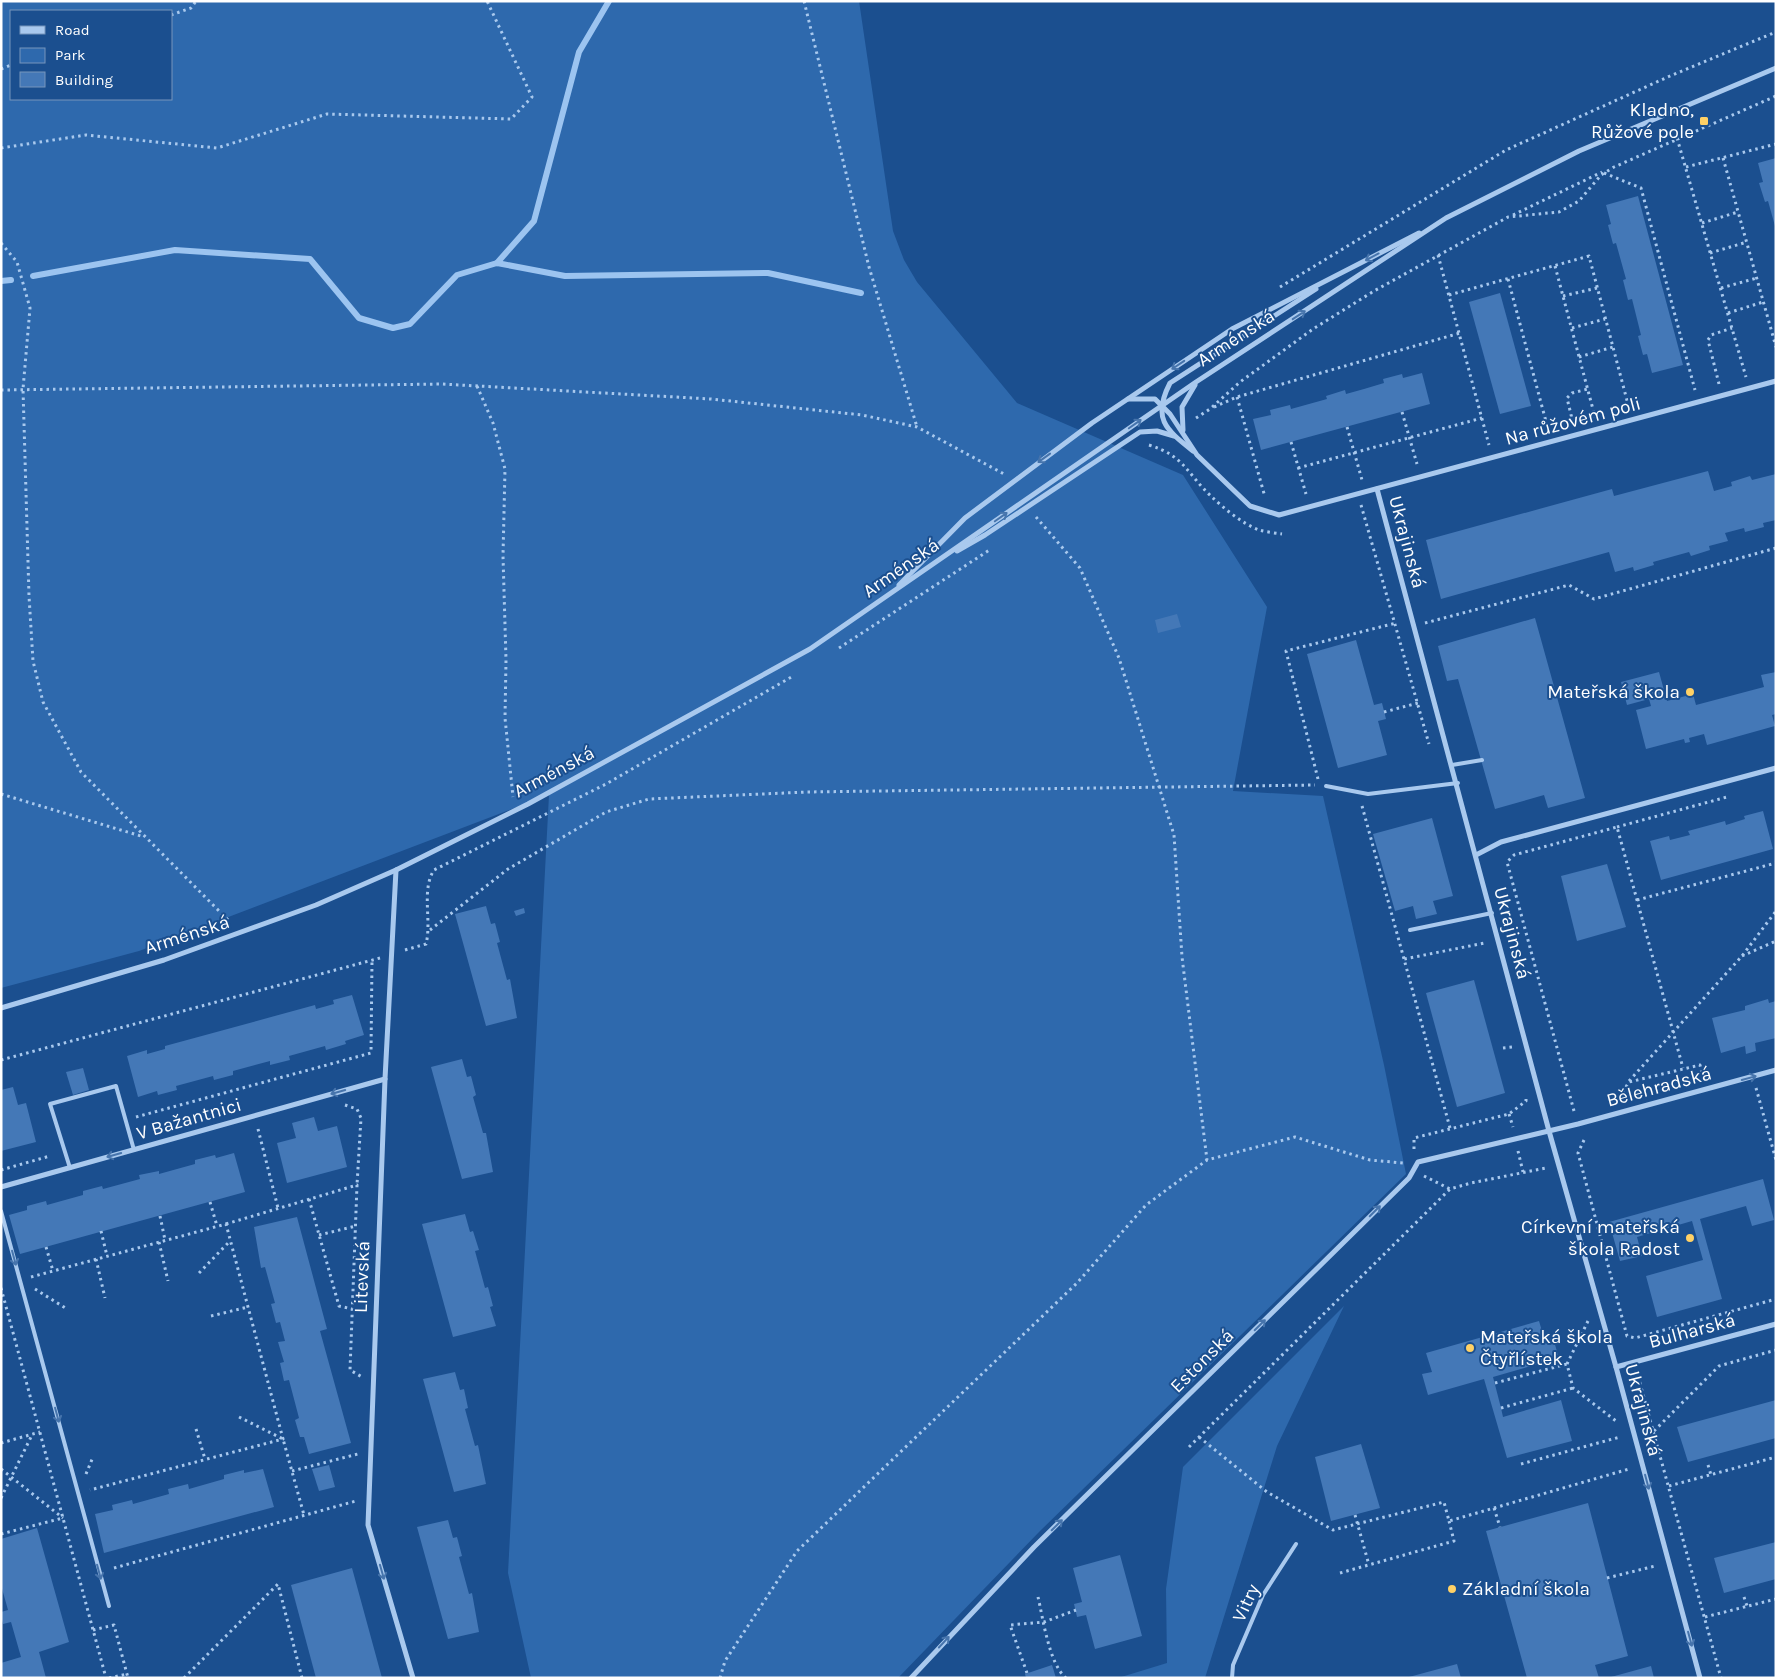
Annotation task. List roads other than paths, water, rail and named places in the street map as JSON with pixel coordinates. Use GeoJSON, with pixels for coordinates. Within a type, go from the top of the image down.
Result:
{"type":"FeatureCollection","features":[{"type":"Feature","properties":{"kind":"street","name":"Arménská"},"geometry":{"type":"LineString","coordinates":[[1,1008],[164,960],[242,933],[396,870],[514,811],[810,649],[1196,382],[1446,218],[1579,151],[1776,68]]}},
{"type":"Feature","properties":{"kind":"street"},"geometry":{"type":"LineString","coordinates":[[889,595],[965,518],[1128,399],[1232,329],[1446,218]]}},
{"type":"Feature","properties":{"kind":"street"},"geometry":{"type":"LineString","coordinates":[[1198,455],[1172,435],[1162,420],[1163,397],[1170,383],[1342,273]]}},
{"type":"Feature","properties":{"kind":"street","name":"Na růžovém poli"},"geometry":{"type":"LineString","coordinates":[[1377,489],[1776,381]]}},
{"type":"Feature","properties":{"kind":"street"},"geometry":{"type":"LineString","coordinates":[[1184,436],[1182,407],[1196,382]]}},
{"type":"Feature","properties":{"kind":"street"},"geometry":{"type":"LineString","coordinates":[[1128,399],[1155,399],[1162,406]]}},
{"type":"Feature","properties":{"kind":"street","name":"Ukrajinská"},"geometry":{"type":"LineString","coordinates":[[1162,406],[1198,455],[1250,506],[1279,516],[1377,489],[1700,1678]]}},
{"type":"Feature","properties":{"kind":"street"},"geometry":{"type":"LineString","coordinates":[[932,564],[985,535],[1140,432],[1157,431],[1172,435]]}},
{"type":"Feature","properties":{"kind":"street"},"geometry":{"type":"LineString","coordinates":[[1476,855],[1501,842],[1776,768]]}},
{"type":"Feature","properties":{"kind":"street","name":"Litevská"},"geometry":{"type":"LineString","coordinates":[[396,870],[385,1079],[368,1526],[413,1678]]}},
{"type":"Feature","properties":{"kind":"street","name":"Bělehradská"},"geometry":{"type":"LineString","coordinates":[[1550,1131],[1776,1070]]}},
{"type":"Feature","properties":{"kind":"street","name":"V Bažantnici"},"geometry":{"type":"LineString","coordinates":[[1,1187],[385,1079]]}},
{"type":"Feature","properties":{"kind":"street","name":"Estonská"},"geometry":{"type":"LineString","coordinates":[[911,1678],[1034,1548],[1408,1178],[1418,1162],[1550,1131]]}},
{"type":"Feature","properties":{"kind":"street","name":"Bulharská"},"geometry":{"type":"LineString","coordinates":[[1616,1367],[1776,1324]]}},
{"type":"Feature","properties":{"kind":"lane"},"geometry":{"type":"LineString","coordinates":[[1452,765],[1482,760]]}},
{"type":"Feature","properties":{"kind":"lane"},"geometry":{"type":"LineString","coordinates":[[1326,786],[1359,794],[1458,783]]}},
{"type":"Feature","properties":{"kind":"lane"},"geometry":{"type":"LineString","coordinates":[[1410,930],[1492,913]]}},
{"type":"Feature","properties":{"kind":"lane"},"geometry":{"type":"LineString","coordinates":[[70,1168],[50,1104],[116,1086],[134,1150]]}},
{"type":"Feature","properties":{"kind":"lane"},"geometry":{"type":"LineString","coordinates":[[1,1211],[109,1606]]}},
{"type":"Feature","properties":{"kind":"lane","name":"Vitry"},"geometry":{"type":"LineString","coordinates":[[1232,1678],[1233,1665],[1262,1595],[1296,1544]]}},
{"type":"Feature","properties":{"kind":"waterway"},"geometry":{"type":"LineString","coordinates":[[497,263],[534,221],[579,52],[609,1]]}},
{"type":"Feature","properties":{"kind":"waterway"},"geometry":{"type":"LineString","coordinates":[[33,276],[175,250],[310,259],[359,318],[393,328],[410,324],[457,275],[497,263],[565,276],[768,273],[861,293]]}},
{"type":"Feature","properties":{"kind":"waterway"},"geometry":{"type":"LineString","coordinates":[[1,281],[11,280]]}},
{"type":"Feature","properties":{"kind":"place","name":"Kladno, Růžové pole"},"geometry":{"type":"Point","coordinates":[1704,121]}},
{"type":"Feature","properties":{"kind":"place","name":"Mateřská škola"},"geometry":{"type":"Point","coordinates":[1690,692]}},
{"type":"Feature","properties":{"kind":"place","name":"Církevní mateřská škola Radost"},"geometry":{"type":"Point","coordinates":[1690,1238]}},
{"type":"Feature","properties":{"kind":"place","name":"Mateřská škola Čtyřlístek"},"geometry":{"type":"Point","coordinates":[1470,1348]}},
{"type":"Feature","properties":{"kind":"place","name":"Základní škola"},"geometry":{"type":"Point","coordinates":[1452,1589]}}]}
